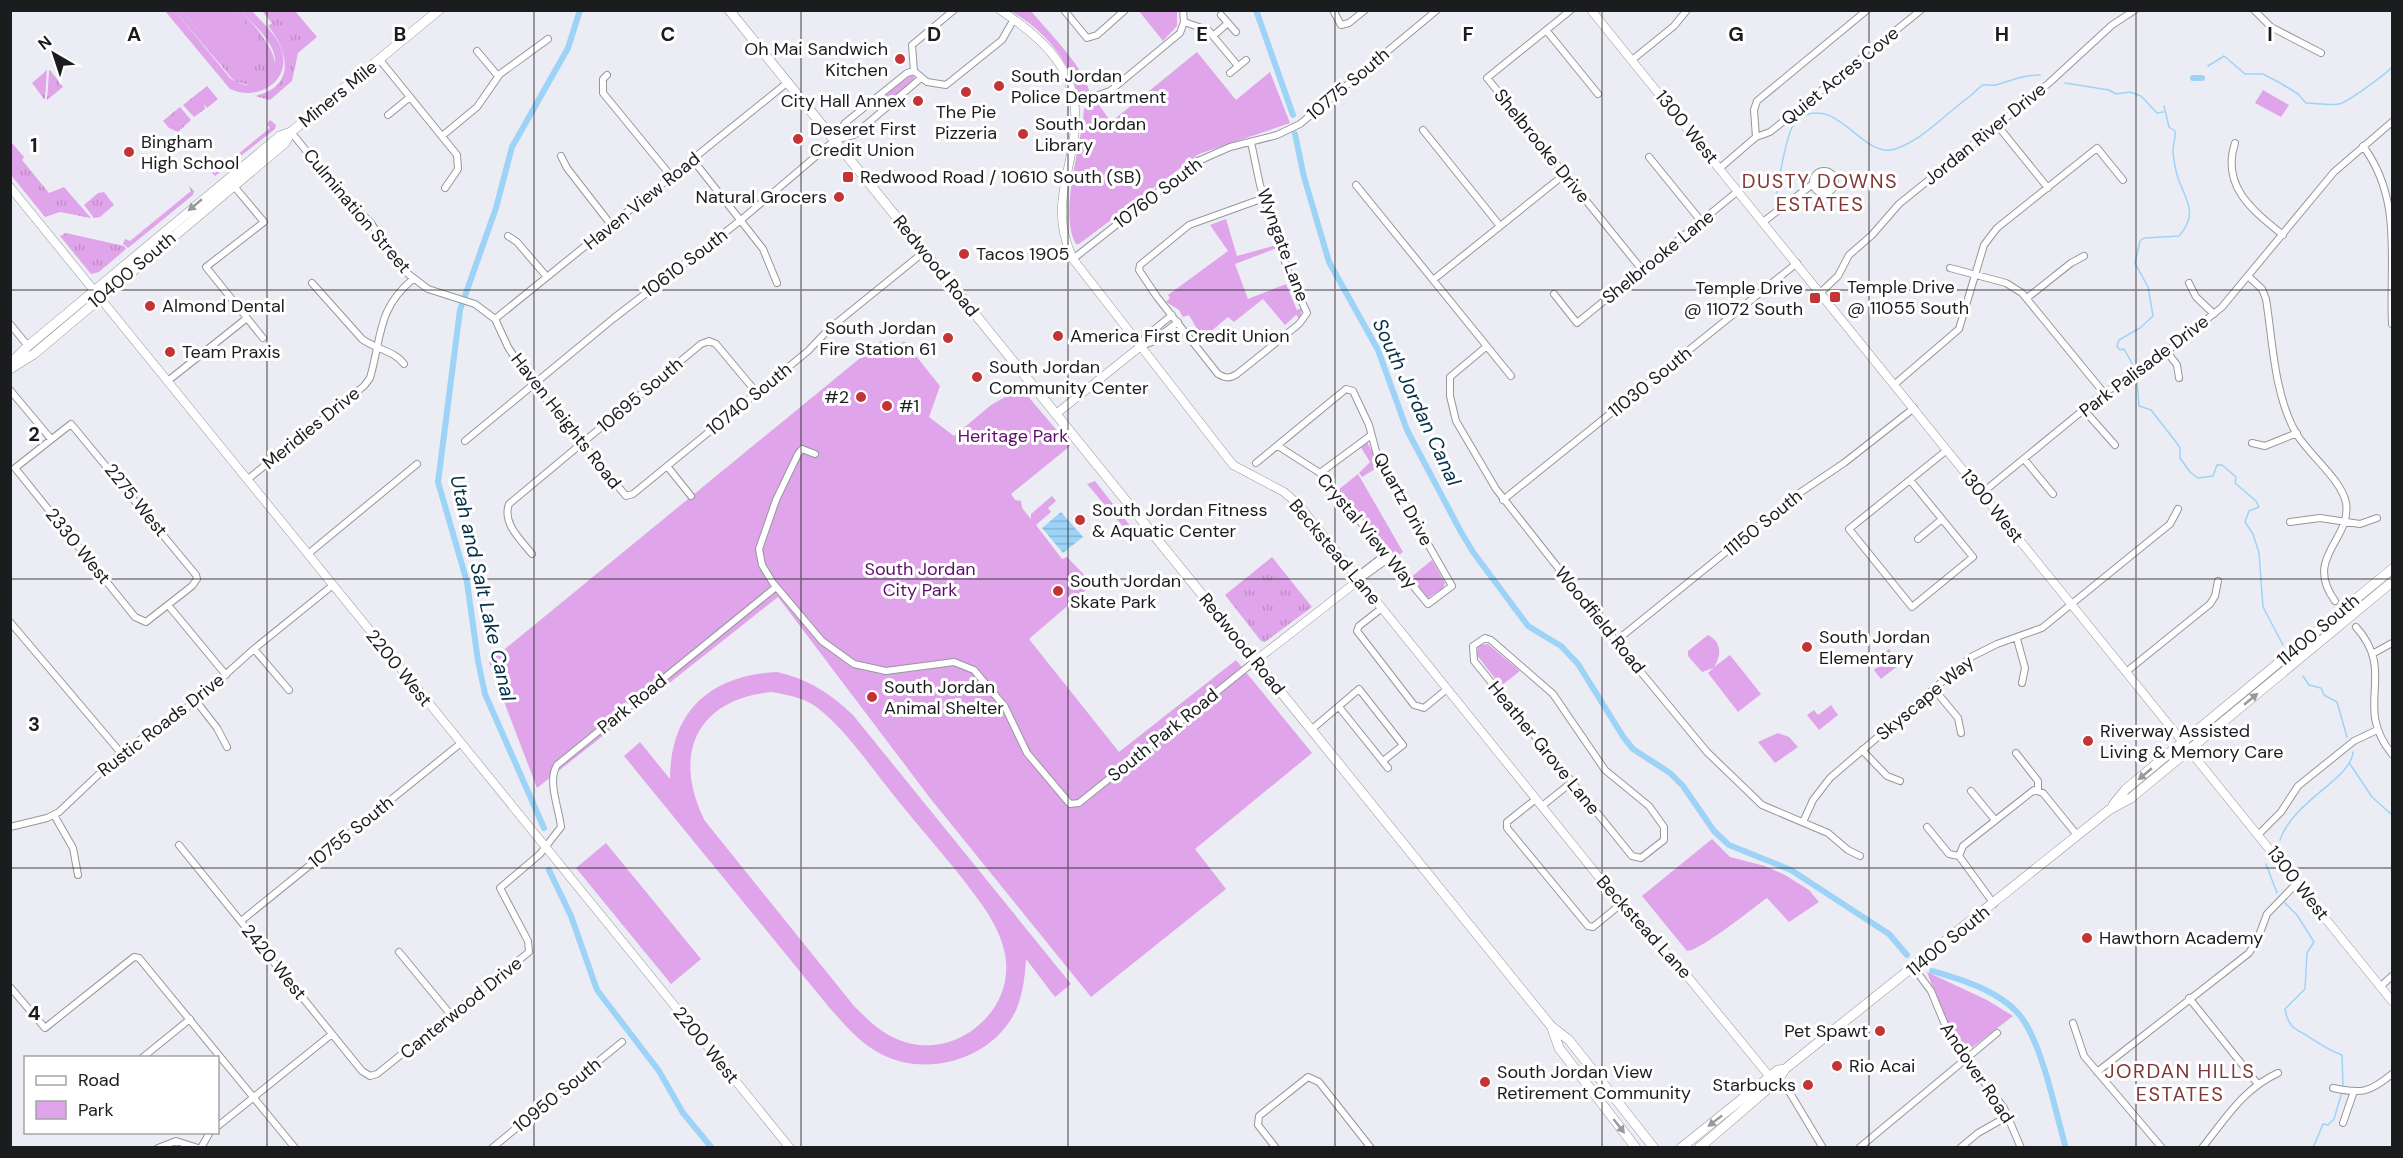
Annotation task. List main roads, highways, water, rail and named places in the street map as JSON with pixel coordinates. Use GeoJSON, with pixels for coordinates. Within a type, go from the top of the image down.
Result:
{"type":"FeatureCollection","features":[{"type":"Feature","properties":{"kind":"main road","name":"Miners Mile"},"geometry":{"type":"LineString","coordinates":[[146,245],[280,136],[291,132],[439,10]]}},
{"type":"Feature","properties":{"kind":"main road","name":"Redwood Road"},"geometry":{"type":"LineString","coordinates":[[729,10],[1551,1026],[1569,1040],[1654,1148]]}},
{"type":"Feature","properties":{"kind":"main road","name":"Miners Mile"},"geometry":{"type":"LineString","coordinates":[[211,204],[285,143],[291,132]]}},
{"type":"Feature","properties":{"kind":"main road","name":"10400 South"},"geometry":{"type":"LineString","coordinates":[[51,333],[101,297],[211,204]]}},
{"type":"Feature","properties":{"kind":"main road","name":"10400 South"},"geometry":{"type":"LineString","coordinates":[[51,333],[94,289],[146,245]]}},
{"type":"Feature","properties":{"kind":"main road"},"geometry":{"type":"LineString","coordinates":[[10,364],[28,346],[51,333]]}},
{"type":"Feature","properties":{"kind":"main road"},"geometry":{"type":"LineString","coordinates":[[10,369],[51,333]]}},
{"type":"Feature","properties":{"kind":"main road","name":"11400 South"},"geometry":{"type":"LineString","coordinates":[[1699,1148],[1774,1078],[1778,1070],[1785,1069],[2078,836],[2109,810],[2126,789],[2392,569]]}},
{"type":"Feature","properties":{"kind":"main road","name":"11400 South"},"geometry":{"type":"LineString","coordinates":[[2109,810],[2131,798],[2392,582]]}},
{"type":"Feature","properties":{"kind":"main road","name":"Redwood Road"},"geometry":{"type":"LineString","coordinates":[[1551,1026],[1559,1048],[1636,1148]]}},
{"type":"Feature","properties":{"kind":"main road","name":"11400 South"},"geometry":{"type":"LineString","coordinates":[[1682,1148],[1774,1078]]}},
{"type":"Feature","properties":{"kind":"water"},"geometry":{"type":"Polygon","coordinates":[[[1061,512],[1083,537],[1063,553],[1042,528],[1061,512]]]}},
{"type":"Feature","properties":{"kind":"waterway","name":"Utah and Salt Lake Canal"},"geometry":{"type":"LineString","coordinates":[[544,828],[485,694],[467,582],[438,482],[460,310],[496,208],[512,147],[568,48],[580,10]]}},
{"type":"Feature","properties":{"kind":"waterway","name":"South Jordan Canal"},"geometry":{"type":"LineString","coordinates":[[1256,10],[1293,115]]}},
{"type":"Feature","properties":{"kind":"waterway"},"geometry":{"type":"LineString","coordinates":[[2208,66],[2224,56],[2245,74],[2263,74],[2298,94],[2306,103],[2331,105],[2339,104],[2350,98],[2392,67]]}},
{"type":"Feature","properties":{"kind":"waterway"},"geometry":{"type":"LineString","coordinates":[[1775,201],[1790,133],[1798,119],[1812,113],[1825,114],[1838,120],[1872,145],[1883,150],[1895,149],[1925,133],[1983,85],[1995,85],[2040,75]]}},
{"type":"Feature","properties":{"kind":"waterway"},"geometry":{"type":"LineString","coordinates":[[2193,78],[2202,78]]}},
{"type":"Feature","properties":{"kind":"waterway"},"geometry":{"type":"LineString","coordinates":[[2065,83],[2109,90],[2116,94],[2130,92],[2141,96],[2157,113],[2163,112]]}},
{"type":"Feature","properties":{"kind":"waterway"},"geometry":{"type":"LineString","coordinates":[[2134,367],[2124,349],[2120,350],[2117,346],[2119,340],[2140,328],[2153,316],[2148,287],[2135,263],[2140,241],[2144,238],[2179,236],[2190,214],[2175,164],[2173,150],[2175,131],[2169,127],[2164,106]]}},
{"type":"Feature","properties":{"kind":"waterway","name":"South Jordan Canal"},"geometry":{"type":"LineString","coordinates":[[1295,134],[1304,177],[1329,262],[1378,350],[1407,430],[1473,552],[1528,626],[1561,646],[1578,664],[1633,749],[1670,773],[1683,786],[1714,831],[1729,845],[1791,870],[1889,934],[1907,955]]}},
{"type":"Feature","properties":{"kind":"waterway"},"geometry":{"type":"LineString","coordinates":[[2137,381],[2139,406],[2151,410],[2176,442],[2180,448],[2180,458],[2190,472],[2198,478],[2213,476],[2217,465],[2222,465],[2236,477],[2235,483],[2256,501],[2259,507],[2249,511],[2245,522],[2253,534],[2259,553],[2263,607],[2283,645]]}},
{"type":"Feature","properties":{"kind":"waterway"},"geometry":{"type":"LineString","coordinates":[[2303,676],[2309,685],[2321,688],[2324,695],[2337,702],[2347,737]]}},
{"type":"Feature","properties":{"kind":"waterway"},"geometry":{"type":"LineString","coordinates":[[2280,840],[2287,826],[2308,802],[2343,772],[2353,752]]}},
{"type":"Feature","properties":{"kind":"waterway"},"geometry":{"type":"LineString","coordinates":[[2350,764],[2372,797],[2392,815]]}},
{"type":"Feature","properties":{"kind":"waterway"},"geometry":{"type":"LineString","coordinates":[[2266,864],[2277,893]]}},
{"type":"Feature","properties":{"kind":"waterway","name":"Utah and Salt Lake Canal"},"geometry":{"type":"LineString","coordinates":[[549,870],[571,916],[597,990],[659,1071],[683,1113],[712,1148]]}},
{"type":"Feature","properties":{"kind":"waterway"},"geometry":{"type":"LineString","coordinates":[[2285,903],[2297,915],[2314,942],[2307,953],[2305,989],[2285,1009],[2287,1016],[2294,1028],[2342,1055],[2343,1087]]}},
{"type":"Feature","properties":{"kind":"waterway","name":"South Jordan Canal"},"geometry":{"type":"LineString","coordinates":[[1932,971],[1970,983],[1995,995],[2006,1002],[2024,1021],[2043,1065],[2066,1148]]}},
{"type":"Feature","properties":{"kind":"waterway"},"geometry":{"type":"LineString","coordinates":[[2313,1148],[2323,1124],[2328,1125],[2334,1119],[2342,1092]]}},
{"type":"Feature","properties":{"kind":"place","name":"Oh Mai Sandwich Kitchen"},"geometry":{"type":"Point","coordinates":[900,59]}},
{"type":"Feature","properties":{"kind":"place","name":"South Jordan Police Department"},"geometry":{"type":"Point","coordinates":[999,86]}},
{"type":"Feature","properties":{"kind":"place","name":"The Pie Pizzeria"},"geometry":{"type":"Point","coordinates":[966,92]}},
{"type":"Feature","properties":{"kind":"place","name":"City Hall Annex"},"geometry":{"type":"Point","coordinates":[918,101]}},
{"type":"Feature","properties":{"kind":"place","name":"South Jordan Library"},"geometry":{"type":"Point","coordinates":[1023,134]}},
{"type":"Feature","properties":{"kind":"place","name":"Deseret First Credit Union"},"geometry":{"type":"Point","coordinates":[798,139]}},
{"type":"Feature","properties":{"kind":"place","name":"Bingham High School"},"geometry":{"type":"Point","coordinates":[129,152]}},
{"type":"Feature","properties":{"kind":"place","name":"Redwood Road / 10610 South (SB)"},"geometry":{"type":"Point","coordinates":[848,177]}},
{"type":"Feature","properties":{"kind":"place","name":"Natural Grocers"},"geometry":{"type":"Point","coordinates":[839,197]}},
{"type":"Feature","properties":{"kind":"place","name":"Tacos 1905"},"geometry":{"type":"Point","coordinates":[964,254]}},
{"type":"Feature","properties":{"kind":"place","name":"Temple Drive @ 11055 South"},"geometry":{"type":"Point","coordinates":[1835,297]}},
{"type":"Feature","properties":{"kind":"place","name":"Temple Drive @ 11072 South"},"geometry":{"type":"Point","coordinates":[1815,298]}},
{"type":"Feature","properties":{"kind":"place","name":"Almond Dental"},"geometry":{"type":"Point","coordinates":[150,306]}},
{"type":"Feature","properties":{"kind":"place","name":"America First Credit Union"},"geometry":{"type":"Point","coordinates":[1058,336]}},
{"type":"Feature","properties":{"kind":"place","name":"South Jordan Fire Station 61"},"geometry":{"type":"Point","coordinates":[948,338]}},
{"type":"Feature","properties":{"kind":"place","name":"Team Praxis"},"geometry":{"type":"Point","coordinates":[170,352]}},
{"type":"Feature","properties":{"kind":"place","name":"South Jordan Community Center"},"geometry":{"type":"Point","coordinates":[977,377]}},
{"type":"Feature","properties":{"kind":"place","name":"#2"},"geometry":{"type":"Point","coordinates":[861,397]}},
{"type":"Feature","properties":{"kind":"place","name":"#1"},"geometry":{"type":"Point","coordinates":[887,406]}},
{"type":"Feature","properties":{"kind":"place","name":"South Jordan Fitness & Aquatic Center"},"geometry":{"type":"Point","coordinates":[1080,520]}},
{"type":"Feature","properties":{"kind":"place","name":"South Jordan Skate Park"},"geometry":{"type":"Point","coordinates":[1058,591]}},
{"type":"Feature","properties":{"kind":"place","name":"South Jordan Elementary"},"geometry":{"type":"Point","coordinates":[1807,647]}},
{"type":"Feature","properties":{"kind":"place","name":"South Jordan Animal Shelter"},"geometry":{"type":"Point","coordinates":[872,697]}},
{"type":"Feature","properties":{"kind":"place","name":"Riverway Assisted Living & Memory Care"},"geometry":{"type":"Point","coordinates":[2088,741]}},
{"type":"Feature","properties":{"kind":"place","name":"Hawthorn Academy"},"geometry":{"type":"Point","coordinates":[2087,938]}},
{"type":"Feature","properties":{"kind":"place","name":"Pet Spawt"},"geometry":{"type":"Point","coordinates":[1880,1031]}},
{"type":"Feature","properties":{"kind":"place","name":"Rio Acai"},"geometry":{"type":"Point","coordinates":[1837,1066]}},
{"type":"Feature","properties":{"kind":"place","name":"South Jordan View Retirement Community"},"geometry":{"type":"Point","coordinates":[1485,1082]}},
{"type":"Feature","properties":{"kind":"place","name":"Starbucks"},"geometry":{"type":"Point","coordinates":[1808,1085]}},
{"type":"Feature","properties":{"kind":"district","name":"DUSTY DOWNS ESTATES"},"geometry":{"type":"Point","coordinates":[1820,192]}},
{"type":"Feature","properties":{"kind":"district","name":"JORDAN HILLS ESTATES"},"geometry":{"type":"Point","coordinates":[2180,1082]}},
{"type":"Feature","properties":{"kind":"park label","name":"Heritage Park"},"geometry":{"type":"Point","coordinates":[1013,436]}},
{"type":"Feature","properties":{"kind":"park label","name":"South Jordan City Park"},"geometry":{"type":"Point","coordinates":[920,579]}}]}
